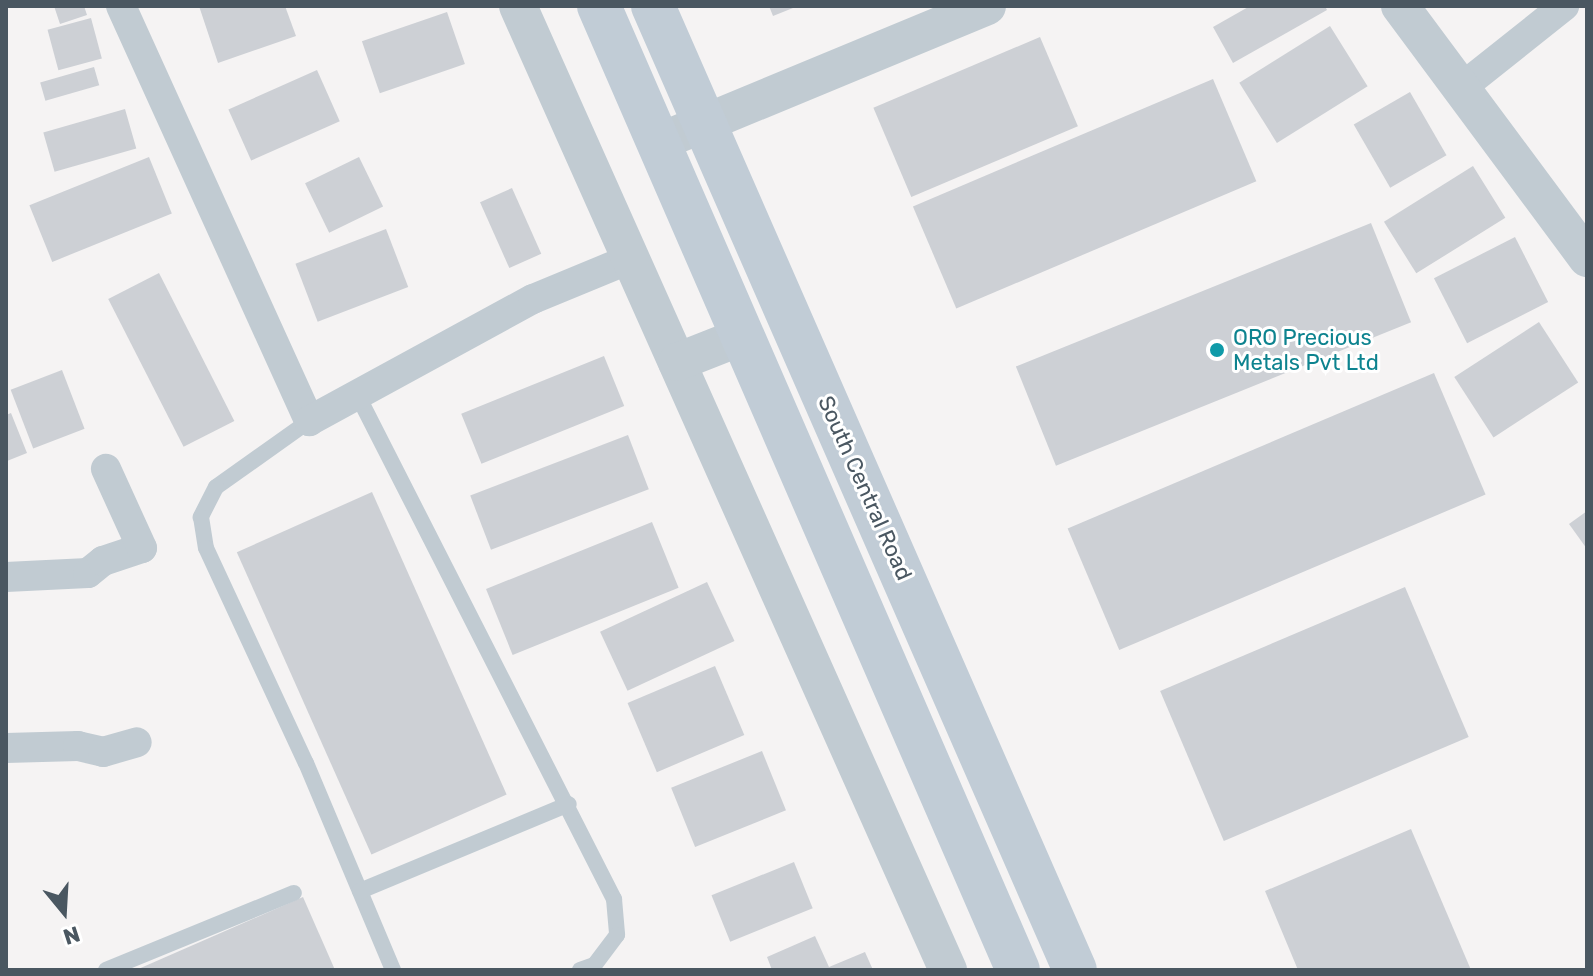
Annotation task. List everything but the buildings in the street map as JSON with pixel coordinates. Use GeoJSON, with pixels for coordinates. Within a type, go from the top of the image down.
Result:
{"type":"FeatureCollection","features":[{"type":"Feature","properties":{"kind":"main road"},"geometry":{"type":"LineString","coordinates":[[599,6],[1018,970]]}},
{"type":"Feature","properties":{"kind":"main road","name":"South Central Road"},"geometry":{"type":"LineString","coordinates":[[653,6],[1075,970]]}},
{"type":"Feature","properties":{"kind":"street"},"geometry":{"type":"LineString","coordinates":[[121,6],[309,421],[533,299],[630,259]]}},
{"type":"Feature","properties":{"kind":"street"},"geometry":{"type":"LineString","coordinates":[[518,6],[948,970]]}},
{"type":"Feature","properties":{"kind":"street"},"geometry":{"type":"LineString","coordinates":[[659,142],[987,6]]}},
{"type":"Feature","properties":{"kind":"street"},"geometry":{"type":"LineString","coordinates":[[1400,6],[1587,258]]}},
{"type":"Feature","properties":{"kind":"street"},"geometry":{"type":"LineString","coordinates":[[1461,88],[1564,6]]}},
{"type":"Feature","properties":{"kind":"street"},"geometry":{"type":"LineString","coordinates":[[677,362],[743,336]]}},
{"type":"Feature","properties":{"kind":"street"},"geometry":{"type":"LineString","coordinates":[[6,577],[88,573],[103,561],[142,548],[106,469]]}},
{"type":"Feature","properties":{"kind":"street"},"geometry":{"type":"LineString","coordinates":[[6,748],[78,746],[103,752],[137,742]]}},
{"type":"Feature","properties":{"kind":"lane"},"geometry":{"type":"LineString","coordinates":[[357,394],[569,804],[614,899],[617,935],[594,965],[580,970]]}},
{"type":"Feature","properties":{"kind":"lane"},"geometry":{"type":"LineString","coordinates":[[309,421],[216,487],[201,517],[206,548],[393,970]]}},
{"type":"Feature","properties":{"kind":"lane"},"geometry":{"type":"LineString","coordinates":[[360,891],[569,804]]}},
{"type":"Feature","properties":{"kind":"lane"},"geometry":{"type":"LineString","coordinates":[[106,970],[294,893]]}},
{"type":"Feature","properties":{"kind":"place","name":"ORO Precious Metals Pvt Ltd"},"geometry":{"type":"Point","coordinates":[1217,350]}}]}
